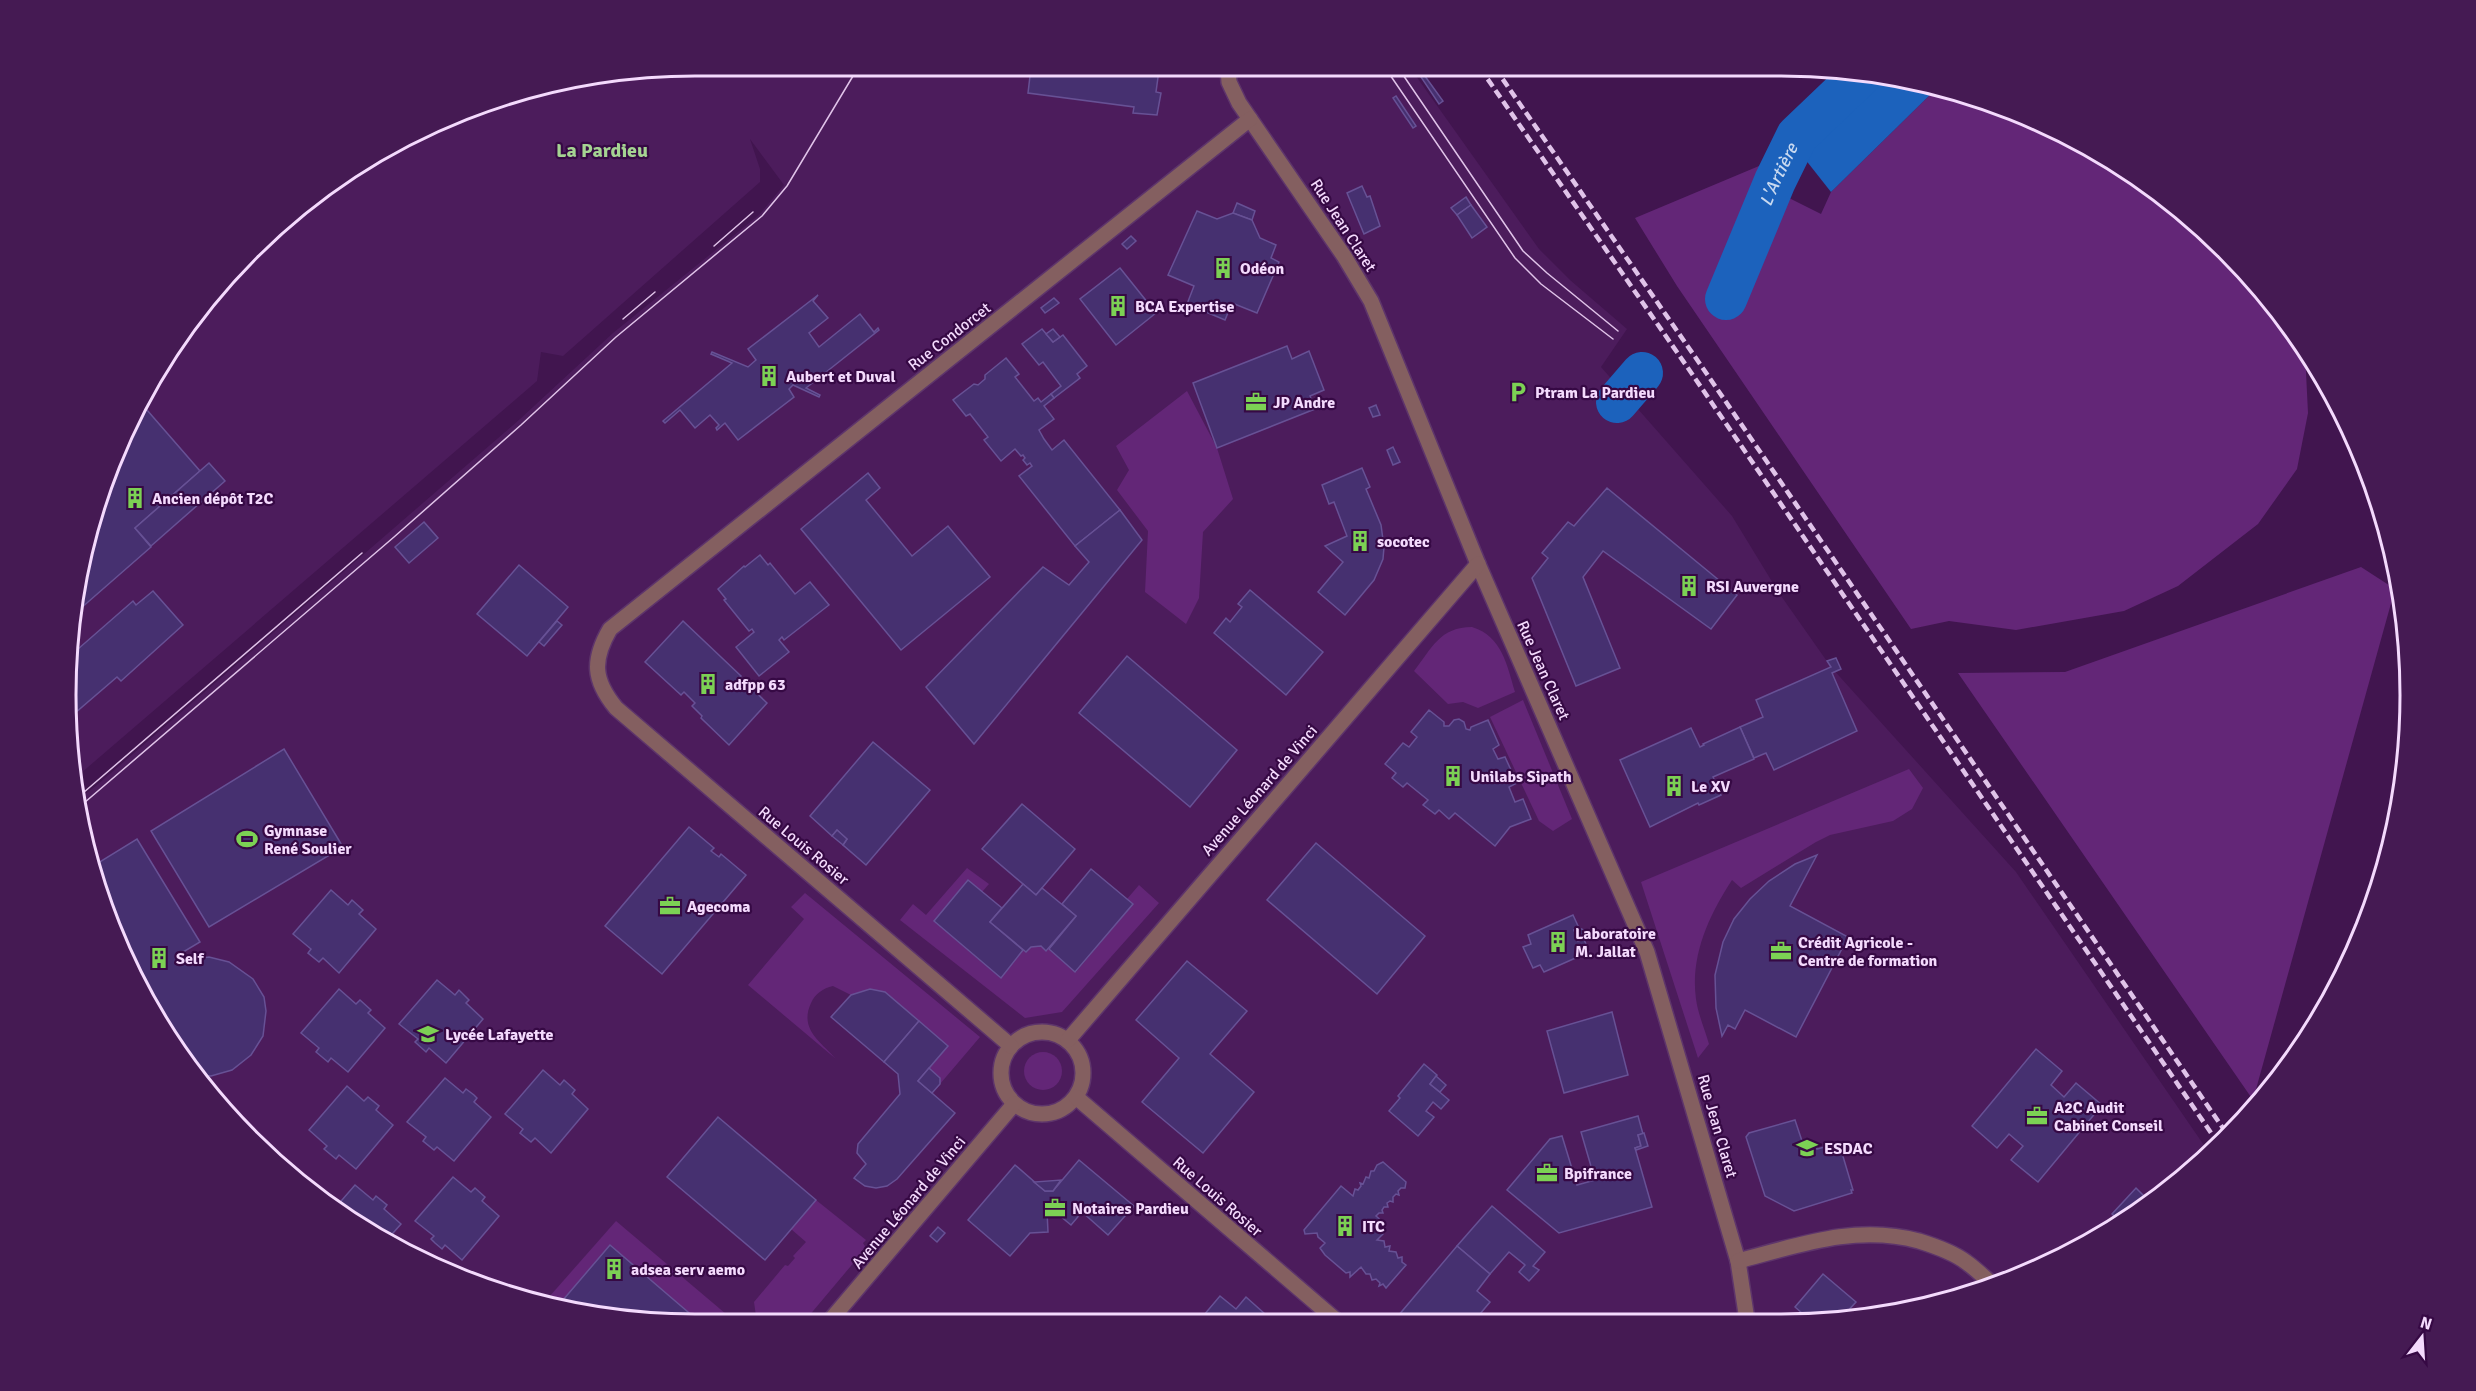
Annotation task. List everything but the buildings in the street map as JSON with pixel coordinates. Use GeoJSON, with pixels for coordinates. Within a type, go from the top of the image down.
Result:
{"type":"FeatureCollection","features":[{"type":"Feature","properties":{"kind":"street","name":"Rue Jean Claret"},"geometry":{"type":"LineString","coordinates":[[1229,76],[1239,103],[1338,246],[1371,301],[1478,564],[1647,952],[1738,1261],[1746,1315]]}},
{"type":"Feature","properties":{"kind":"street","name":"Rue Condorcet"},"geometry":{"type":"LineString","coordinates":[[598,658],[600,646],[610,629],[1250,119]]}},
{"type":"Feature","properties":{"kind":"street","name":"Avenue Léonard de Vinci"},"geometry":{"type":"LineString","coordinates":[[1068,1040],[1478,564]]}},
{"type":"Feature","properties":{"kind":"street","name":"Rue Louis Rosier"},"geometry":{"type":"LineString","coordinates":[[598,658],[599,682],[605,695],[616,708],[1011,1046]]}},
{"type":"Feature","properties":{"kind":"street"},"geometry":{"type":"LineString","coordinates":[[1038,1031],[1054,1033],[1068,1040],[1078,1052],[1084,1067],[1083,1083],[1076,1097],[1066,1107],[1054,1113],[1040,1114],[1026,1111],[1014,1104],[1005,1091],[1001,1075],[1003,1060],[1011,1046],[1023,1036],[1038,1031]]}},
{"type":"Feature","properties":{"kind":"street","name":"Rue Louis Rosier"},"geometry":{"type":"LineString","coordinates":[[1076,1097],[1329,1315]]}},
{"type":"Feature","properties":{"kind":"street","name":"Avenue Léonard de Vinci"},"geometry":{"type":"LineString","coordinates":[[835,1315],[1014,1104]]}},
{"type":"Feature","properties":{"kind":"street"},"geometry":{"type":"LineString","coordinates":[[1738,1261],[1831,1237],[1868,1233],[1897,1235],[1934,1245],[1964,1260],[1986,1279]]}},
{"type":"Feature","properties":{"kind":"shaded area"},"geometry":{"type":"Polygon","coordinates":[[[696,76],[1416,76],[1539,249],[1570,280],[1627,329],[1601,367],[1732,516],[1779,593],[1831,667],[2016,872],[2205,1146],[2157,1187],[2090,1232],[2054,1251],[1979,1282],[1941,1293],[1901,1303],[1821,1313],[1780,1315],[696,1315],[655,1313],[575,1303],[497,1282],[422,1251],[352,1210],[287,1161],[230,1104],[204,1072],[159,1005],[124,932],[109,894],[98,856],[85,794],[520,419],[613,333],[759,215],[784,185],[750,139],[760,169],[760,182],[563,356],[541,352],[537,381],[82,773],[76,696],[78,655],[88,575],[109,497],[140,422],[159,386],[204,319],[230,287],[287,230],[352,181],[422,140],[497,109],[535,98],[575,88],[655,78],[696,76]]]}},
{"type":"Feature","properties":{"kind":"shaded area"},"geometry":{"type":"Polygon","coordinates":[[[1930,95],[1979,109],[2017,124],[2090,159],[2157,204],[2189,230],[2246,287],[2295,352],[2306,369],[2308,413],[2297,469],[2258,524],[2178,586],[2124,611],[2016,630],[1949,621],[1911,629],[1677,286],[1635,218],[1759,166],[1781,194],[1821,214],[1831,192],[1930,95]]]}},
{"type":"Feature","properties":{"kind":"shaded area"},"geometry":{"type":"Polygon","coordinates":[[[1187,391],[1217,448],[1233,499],[1203,532],[1199,598],[1186,624],[1145,592],[1148,531],[1117,490],[1129,470],[1116,446],[1187,391]]]}},
{"type":"Feature","properties":{"kind":"shaded area"},"geometry":{"type":"Polygon","coordinates":[[[2361,567],[2390,585],[2392,600],[2255,1093],[2251,1098],[1958,673],[2065,672],[2361,567]]]}},
{"type":"Feature","properties":{"kind":"shaded area"},"geometry":{"type":"Polygon","coordinates":[[[1472,627],[1482,631],[1497,644],[1506,662],[1515,692],[1478,708],[1463,702],[1448,704],[1414,671],[1444,635],[1461,628],[1472,627]]]}},
{"type":"Feature","properties":{"kind":"shaded area"},"geometry":{"type":"Polygon","coordinates":[[[1523,700],[1572,819],[1553,831],[1539,821],[1490,717],[1523,700]]]}},
{"type":"Feature","properties":{"kind":"shaded area"},"geometry":{"type":"Polygon","coordinates":[[[1909,769],[1923,788],[1912,809],[1893,821],[1830,835],[1741,888],[1732,880],[1703,936],[1696,967],[1696,999],[1709,1044],[1698,1058],[1641,882],[1909,769]]]}},
{"type":"Feature","properties":{"kind":"shaded area"},"geometry":{"type":"Polygon","coordinates":[[[967,868],[989,884],[982,892],[968,880],[934,921],[1001,977],[1023,950],[1026,952],[1031,947],[1041,946],[1046,951],[1049,949],[1076,972],[1133,904],[1127,899],[1139,885],[1159,903],[1062,1012],[1025,1018],[900,920],[913,904],[926,915],[967,868]]]}},
{"type":"Feature","properties":{"kind":"shaded area"},"geometry":{"type":"Polygon","coordinates":[[[805,893],[980,1037],[940,1084],[940,1078],[929,1068],[948,1046],[885,992],[870,989],[851,995],[833,986],[823,990],[815,997],[808,1012],[809,1027],[836,1059],[748,985],[804,919],[791,907],[805,893]]]}},
{"type":"Feature","properties":{"kind":"shaded area"},"geometry":{"type":"Polygon","coordinates":[[[1043,1052],[1057,1057],[1062,1071],[1057,1085],[1043,1090],[1029,1085],[1024,1071],[1029,1057],[1043,1052]]]}},
{"type":"Feature","properties":{"kind":"shaded area"},"geometry":{"type":"Polygon","coordinates":[[[816,1200],[866,1240],[863,1243],[866,1248],[810,1315],[756,1315],[754,1302],[785,1265],[788,1266],[795,1258],[793,1256],[806,1242],[791,1229],[816,1200]]]}},
{"type":"Feature","properties":{"kind":"shaded area"},"geometry":{"type":"Polygon","coordinates":[[[616,1221],[727,1315],[655,1313],[615,1309],[549,1297],[616,1221]]]}},
{"type":"Feature","properties":{"kind":"water"},"geometry":{"type":"Polygon","coordinates":[[[1843,80],[1901,88],[1930,95],[1831,192],[1786,135],[1843,80]]]}},
{"type":"Feature","properties":{"kind":"waterway","name":"L'Artière"},"geometry":{"type":"LineString","coordinates":[[1726,299],[1775,181],[1797,136],[1854,81]]}},
{"type":"Feature","properties":{"kind":"waterway","name":"L'Artière"},"geometry":{"type":"LineString","coordinates":[[1617,402],[1642,373]]}},
{"type":"Feature","properties":{"kind":"tram line"},"geometry":{"type":"LineString","coordinates":[[86,801],[394,537],[616,337],[762,216],[787,186],[853,76]]}},
{"type":"Feature","properties":{"kind":"tram line"},"geometry":{"type":"LineString","coordinates":[[1391,76],[1515,258],[1541,284],[1613,339]]}},
{"type":"Feature","properties":{"kind":"tram line"},"geometry":{"type":"LineString","coordinates":[[1404,76],[1523,251],[1618,331]]}},
{"type":"Feature","properties":{"kind":"tram line"},"geometry":{"type":"LineString","coordinates":[[714,246],[753,212]]}},
{"type":"Feature","properties":{"kind":"tram line"},"geometry":{"type":"LineString","coordinates":[[623,319],[655,292]]}},
{"type":"Feature","properties":{"kind":"tram line"},"geometry":{"type":"LineString","coordinates":[[84,792],[362,553]]}},
{"type":"Feature","properties":{"kind":"railway"},"geometry":{"type":"LineString","coordinates":[[1486,76],[2214,1137]]}},
{"type":"Feature","properties":{"kind":"railway"},"geometry":{"type":"LineString","coordinates":[[1501,76],[2223,1128]]}},
{"type":"Feature","properties":{"kind":"place","name":"Odéon"},"geometry":{"type":"Point","coordinates":[1223,268]}},
{"type":"Feature","properties":{"kind":"place","name":"BCA Expertise"},"geometry":{"type":"Point","coordinates":[1118,306]}},
{"type":"Feature","properties":{"kind":"place","name":"Aubert et Duval"},"geometry":{"type":"Point","coordinates":[769,376]}},
{"type":"Feature","properties":{"kind":"place","name":"Ptram La Pardieu"},"geometry":{"type":"Point","coordinates":[1518,392]}},
{"type":"Feature","properties":{"kind":"place","name":"JP Andre"},"geometry":{"type":"Point","coordinates":[1256,402]}},
{"type":"Feature","properties":{"kind":"place","name":"Ancien dépôt T2C"},"geometry":{"type":"Point","coordinates":[135,498]}},
{"type":"Feature","properties":{"kind":"place","name":"socotec"},"geometry":{"type":"Point","coordinates":[1360,541]}},
{"type":"Feature","properties":{"kind":"place","name":"RSI Auvergne"},"geometry":{"type":"Point","coordinates":[1689,586]}},
{"type":"Feature","properties":{"kind":"place","name":"adfpp 63"},"geometry":{"type":"Point","coordinates":[708,684]}},
{"type":"Feature","properties":{"kind":"place","name":"Unilabs Sipath"},"geometry":{"type":"Point","coordinates":[1453,776]}},
{"type":"Feature","properties":{"kind":"place","name":"Le XV"},"geometry":{"type":"Point","coordinates":[1674,786]}},
{"type":"Feature","properties":{"kind":"place","name":"Gymnase René Soulier"},"geometry":{"type":"Point","coordinates":[247,839]}},
{"type":"Feature","properties":{"kind":"place","name":"Agecoma"},"geometry":{"type":"Point","coordinates":[670,906]}},
{"type":"Feature","properties":{"kind":"place","name":"Laboratoire M. Jallat"},"geometry":{"type":"Point","coordinates":[1558,942]}},
{"type":"Feature","properties":{"kind":"place","name":"Crédit Agricole - Centre de formation"},"geometry":{"type":"Point","coordinates":[1781,951]}},
{"type":"Feature","properties":{"kind":"place","name":"Self"},"geometry":{"type":"Point","coordinates":[159,958]}},
{"type":"Feature","properties":{"kind":"place","name":"Lycée Lafayette"},"geometry":{"type":"Point","coordinates":[428,1034]}},
{"type":"Feature","properties":{"kind":"place","name":"A2C Audit Cabinet Conseil"},"geometry":{"type":"Point","coordinates":[2037,1116]}},
{"type":"Feature","properties":{"kind":"place","name":"ESDAC"},"geometry":{"type":"Point","coordinates":[1807,1148]}},
{"type":"Feature","properties":{"kind":"place","name":"Bpifrance"},"geometry":{"type":"Point","coordinates":[1547,1173]}},
{"type":"Feature","properties":{"kind":"place","name":"Notaires Pardieu"},"geometry":{"type":"Point","coordinates":[1055,1208]}},
{"type":"Feature","properties":{"kind":"place","name":"ITC"},"geometry":{"type":"Point","coordinates":[1345,1226]}},
{"type":"Feature","properties":{"kind":"place","name":"adsea serv aemo"},"geometry":{"type":"Point","coordinates":[614,1269]}},
{"type":"Feature","properties":{"kind":"district","name":"La Pardieu"},"geometry":{"type":"Point","coordinates":[602,150]}}]}
